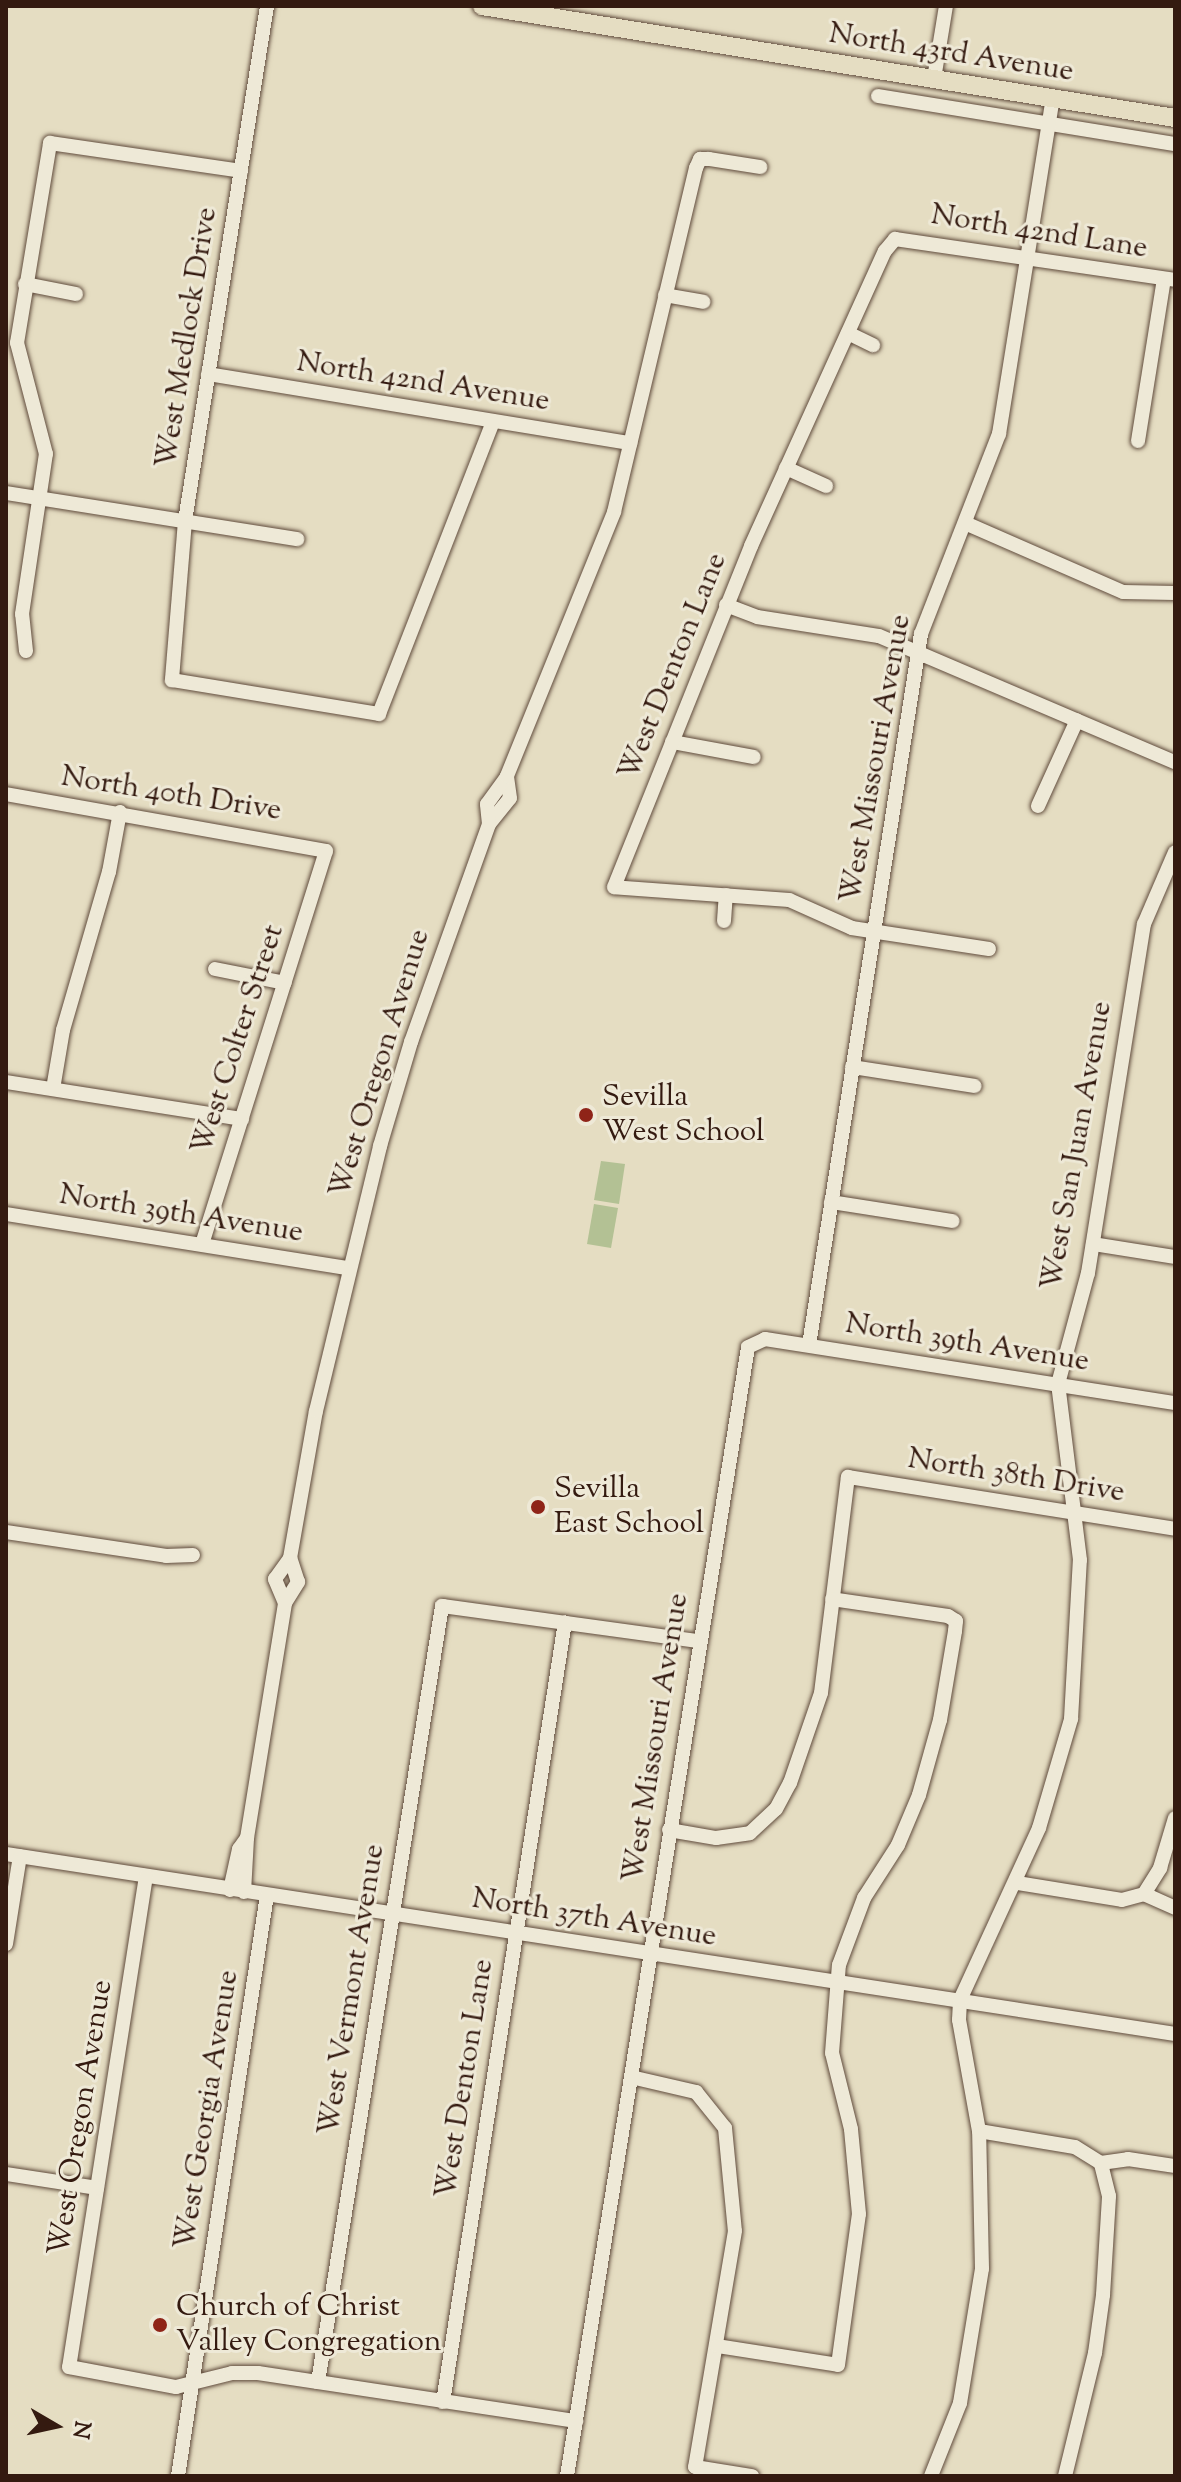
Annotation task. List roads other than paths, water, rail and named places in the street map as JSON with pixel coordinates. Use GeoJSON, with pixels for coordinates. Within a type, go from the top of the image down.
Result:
{"type":"FeatureCollection","features":[{"type":"Feature","properties":{"kind":"main road","name":"North 43rd Avenue"},"geometry":{"type":"LineString","coordinates":[[482,6],[1175,118]]}},
{"type":"Feature","properties":{"kind":"street","name":"West Medlock Drive"},"geometry":{"type":"LineString","coordinates":[[267,6],[185,521],[172,680],[379,714],[493,421]]}},
{"type":"Feature","properties":{"kind":"street"},"geometry":{"type":"LineString","coordinates":[[934,79],[946,6]]}},
{"type":"Feature","properties":{"kind":"street","name":"North 43rd Avenue"},"geometry":{"type":"LineString","coordinates":[[878,96],[1175,144]]}},
{"type":"Feature","properties":{"kind":"street","name":"West Missouri Avenue"},"geometry":{"type":"LineString","coordinates":[[809,1345],[918,651],[929,607],[999,434],[1053,98]]}},
{"type":"Feature","properties":{"kind":"street"},"geometry":{"type":"LineString","coordinates":[[26,651],[22,614],[42,499],[43,441],[12,341],[50,143],[241,171]]}},
{"type":"Feature","properties":{"kind":"street","name":"West Oregon Avenue"},"geometry":{"type":"LineString","coordinates":[[285,1603],[275,1579],[290,1558],[348,1268],[411,1042],[489,824],[487,804],[507,776],[614,512],[700,159],[760,167]]}},
{"type":"Feature","properties":{"kind":"street","name":"North 42nd Lane"},"geometry":{"type":"LineString","coordinates":[[895,239],[1170,280]]}},
{"type":"Feature","properties":{"kind":"street","name":"West Denton Lane"},"geometry":{"type":"LineString","coordinates":[[726,895],[614,887],[726,605],[885,251],[895,239]]}},
{"type":"Feature","properties":{"kind":"street"},"geometry":{"type":"LineString","coordinates":[[1138,441],[1170,280]]}},
{"type":"Feature","properties":{"kind":"street"},"geometry":{"type":"LineString","coordinates":[[25,284],[76,294]]}},
{"type":"Feature","properties":{"kind":"street"},"geometry":{"type":"LineString","coordinates":[[665,295],[703,302]]}},
{"type":"Feature","properties":{"kind":"street"},"geometry":{"type":"LineString","coordinates":[[848,333],[873,345]]}},
{"type":"Feature","properties":{"kind":"street","name":"North 42nd Avenue"},"geometry":{"type":"LineString","coordinates":[[208,374],[630,443]]}},
{"type":"Feature","properties":{"kind":"street"},"geometry":{"type":"LineString","coordinates":[[43,441],[61,440]]}},
{"type":"Feature","properties":{"kind":"street"},"geometry":{"type":"LineString","coordinates":[[786,468],[826,486]]}},
{"type":"Feature","properties":{"kind":"street"},"geometry":{"type":"LineString","coordinates":[[6,493],[297,539]]}},
{"type":"Feature","properties":{"kind":"street"},"geometry":{"type":"LineString","coordinates":[[965,523],[1123,592],[1175,593],[1175,600]]}},
{"type":"Feature","properties":{"kind":"street"},"geometry":{"type":"LineString","coordinates":[[726,605],[757,617],[868,633],[918,651],[1175,762]]}},
{"type":"Feature","properties":{"kind":"street"},"geometry":{"type":"LineString","coordinates":[[1038,806],[1077,720]]}},
{"type":"Feature","properties":{"kind":"street"},"geometry":{"type":"LineString","coordinates":[[672,742],[754,757]]}},
{"type":"Feature","properties":{"kind":"street","name":"North 40th Drive"},"geometry":{"type":"LineString","coordinates":[[6,794],[326,851]]}},
{"type":"Feature","properties":{"kind":"street"},"geometry":{"type":"LineString","coordinates":[[53,1089],[63,1030],[109,872],[120,812]]}},
{"type":"Feature","properties":{"kind":"street","name":"West Colter Street"},"geometry":{"type":"LineString","coordinates":[[202,1244],[326,851]]}},
{"type":"Feature","properties":{"kind":"street","name":"West San Juan Avenue"},"geometry":{"type":"LineString","coordinates":[[931,2476],[960,2403],[979,2308],[983,2232],[979,2131],[962,2045],[960,2000],[1017,1883],[1062,1761],[1071,1719],[1080,1608],[1077,1513],[1058,1384],[1093,1244],[1144,924],[1175,852]]}},
{"type":"Feature","properties":{"kind":"street"},"geometry":{"type":"LineString","coordinates":[[724,921],[726,895],[797,901],[844,926],[989,949]]}},
{"type":"Feature","properties":{"kind":"street"},"geometry":{"type":"LineString","coordinates":[[215,969],[285,983]]}},
{"type":"Feature","properties":{"kind":"street"},"geometry":{"type":"LineString","coordinates":[[852,1067],[975,1086]]}},
{"type":"Feature","properties":{"kind":"street"},"geometry":{"type":"LineString","coordinates":[[6,1082],[242,1119]]}},
{"type":"Feature","properties":{"kind":"street"},"geometry":{"type":"LineString","coordinates":[[831,1202],[953,1221]]}},
{"type":"Feature","properties":{"kind":"street","name":"North 39th Avenue"},"geometry":{"type":"LineString","coordinates":[[6,1214],[348,1268]]}},
{"type":"Feature","properties":{"kind":"street"},"geometry":{"type":"LineString","coordinates":[[1093,1244],[1175,1257]]}},
{"type":"Feature","properties":{"kind":"street","name":"North 39th Avenue"},"geometry":{"type":"LineString","coordinates":[[751,1343],[765,1339],[809,1345],[1175,1403]]}},
{"type":"Feature","properties":{"kind":"street","name":"West Missouri Avenue"},"geometry":{"type":"LineString","coordinates":[[567,2476],[743,1360],[751,1343]]}},
{"type":"Feature","properties":{"kind":"street","name":"North 38th Drive"},"geometry":{"type":"LineString","coordinates":[[832,1599],[848,1477],[1175,1529]]}},
{"type":"Feature","properties":{"kind":"street"},"geometry":{"type":"LineString","coordinates":[[6,1532],[166,1556],[193,1555]]}},
{"type":"Feature","properties":{"kind":"street","name":"West Oregon Avenue"},"geometry":{"type":"LineString","coordinates":[[237,1891],[285,1603],[299,1576],[290,1558]]}},
{"type":"Feature","properties":{"kind":"street"},"geometry":{"type":"LineString","coordinates":[[669,1830],[716,1838],[752,1839],[776,1809],[811,1731],[821,1693],[832,1599],[956,1621],[940,1720],[919,1795],[845,1939],[836,1981],[832,2053],[851,2129],[859,2214],[838,2365],[717,2346]]}},
{"type":"Feature","properties":{"kind":"street","name":"West Vermont Avenue"},"geometry":{"type":"LineString","coordinates":[[318,2382],[442,1606],[565,1622]]}},
{"type":"Feature","properties":{"kind":"street"},"geometry":{"type":"LineString","coordinates":[[565,1622],[699,1641]]}},
{"type":"Feature","properties":{"kind":"street","name":"West Denton Lane"},"geometry":{"type":"LineString","coordinates":[[443,2402],[565,1622]]}},
{"type":"Feature","properties":{"kind":"street"},"geometry":{"type":"LineString","coordinates":[[1144,1894],[1160,1868],[1175,1818]]}},
{"type":"Feature","properties":{"kind":"street"},"geometry":{"type":"LineString","coordinates":[[6,1944],[13,1855]]}},
{"type":"Feature","properties":{"kind":"street","name":"North 37th Avenue"},"geometry":{"type":"LineString","coordinates":[[13,1855],[1175,2034]]}},
{"type":"Feature","properties":{"kind":"street","name":"West Oregon Avenue"},"geometry":{"type":"LineString","coordinates":[[146,1876],[69,2367],[191,2387]]}},
{"type":"Feature","properties":{"kind":"street"},"geometry":{"type":"LineString","coordinates":[[1017,1883],[1122,1900],[1144,1894],[1175,1908]]}},
{"type":"Feature","properties":{"kind":"street","name":"West Georgia Avenue"},"geometry":{"type":"LineString","coordinates":[[178,2476],[267,1895]]}},
{"type":"Feature","properties":{"kind":"street"},"geometry":{"type":"LineString","coordinates":[[631,2077],[677,2084],[712,2096],[725,2128],[734,2204],[717,2346],[695,2467],[752,2476]]}},
{"type":"Feature","properties":{"kind":"street"},"geometry":{"type":"LineString","coordinates":[[979,2131],[1075,2147],[1101,2163],[1128,2159],[1175,2166]]}},
{"type":"Feature","properties":{"kind":"street"},"geometry":{"type":"LineString","coordinates":[[1065,2476],[1095,2353],[1103,2295],[1109,2196],[1101,2163]]}},
{"type":"Feature","properties":{"kind":"street"},"geometry":{"type":"LineString","coordinates":[[6,2174],[97,2188]]}},
{"type":"Feature","properties":{"kind":"street"},"geometry":{"type":"LineString","coordinates":[[191,2387],[246,2372],[576,2421]]}},
{"type":"Feature","properties":{"kind":"place","name":"Sevilla West School"},"geometry":{"type":"Point","coordinates":[586,1115]}},
{"type":"Feature","properties":{"kind":"place","name":"Sevilla East School"},"geometry":{"type":"Point","coordinates":[538,1507]}},
{"type":"Feature","properties":{"kind":"place","name":"Church of Christ Valley Congregation"},"geometry":{"type":"Point","coordinates":[160,2325]}}]}
